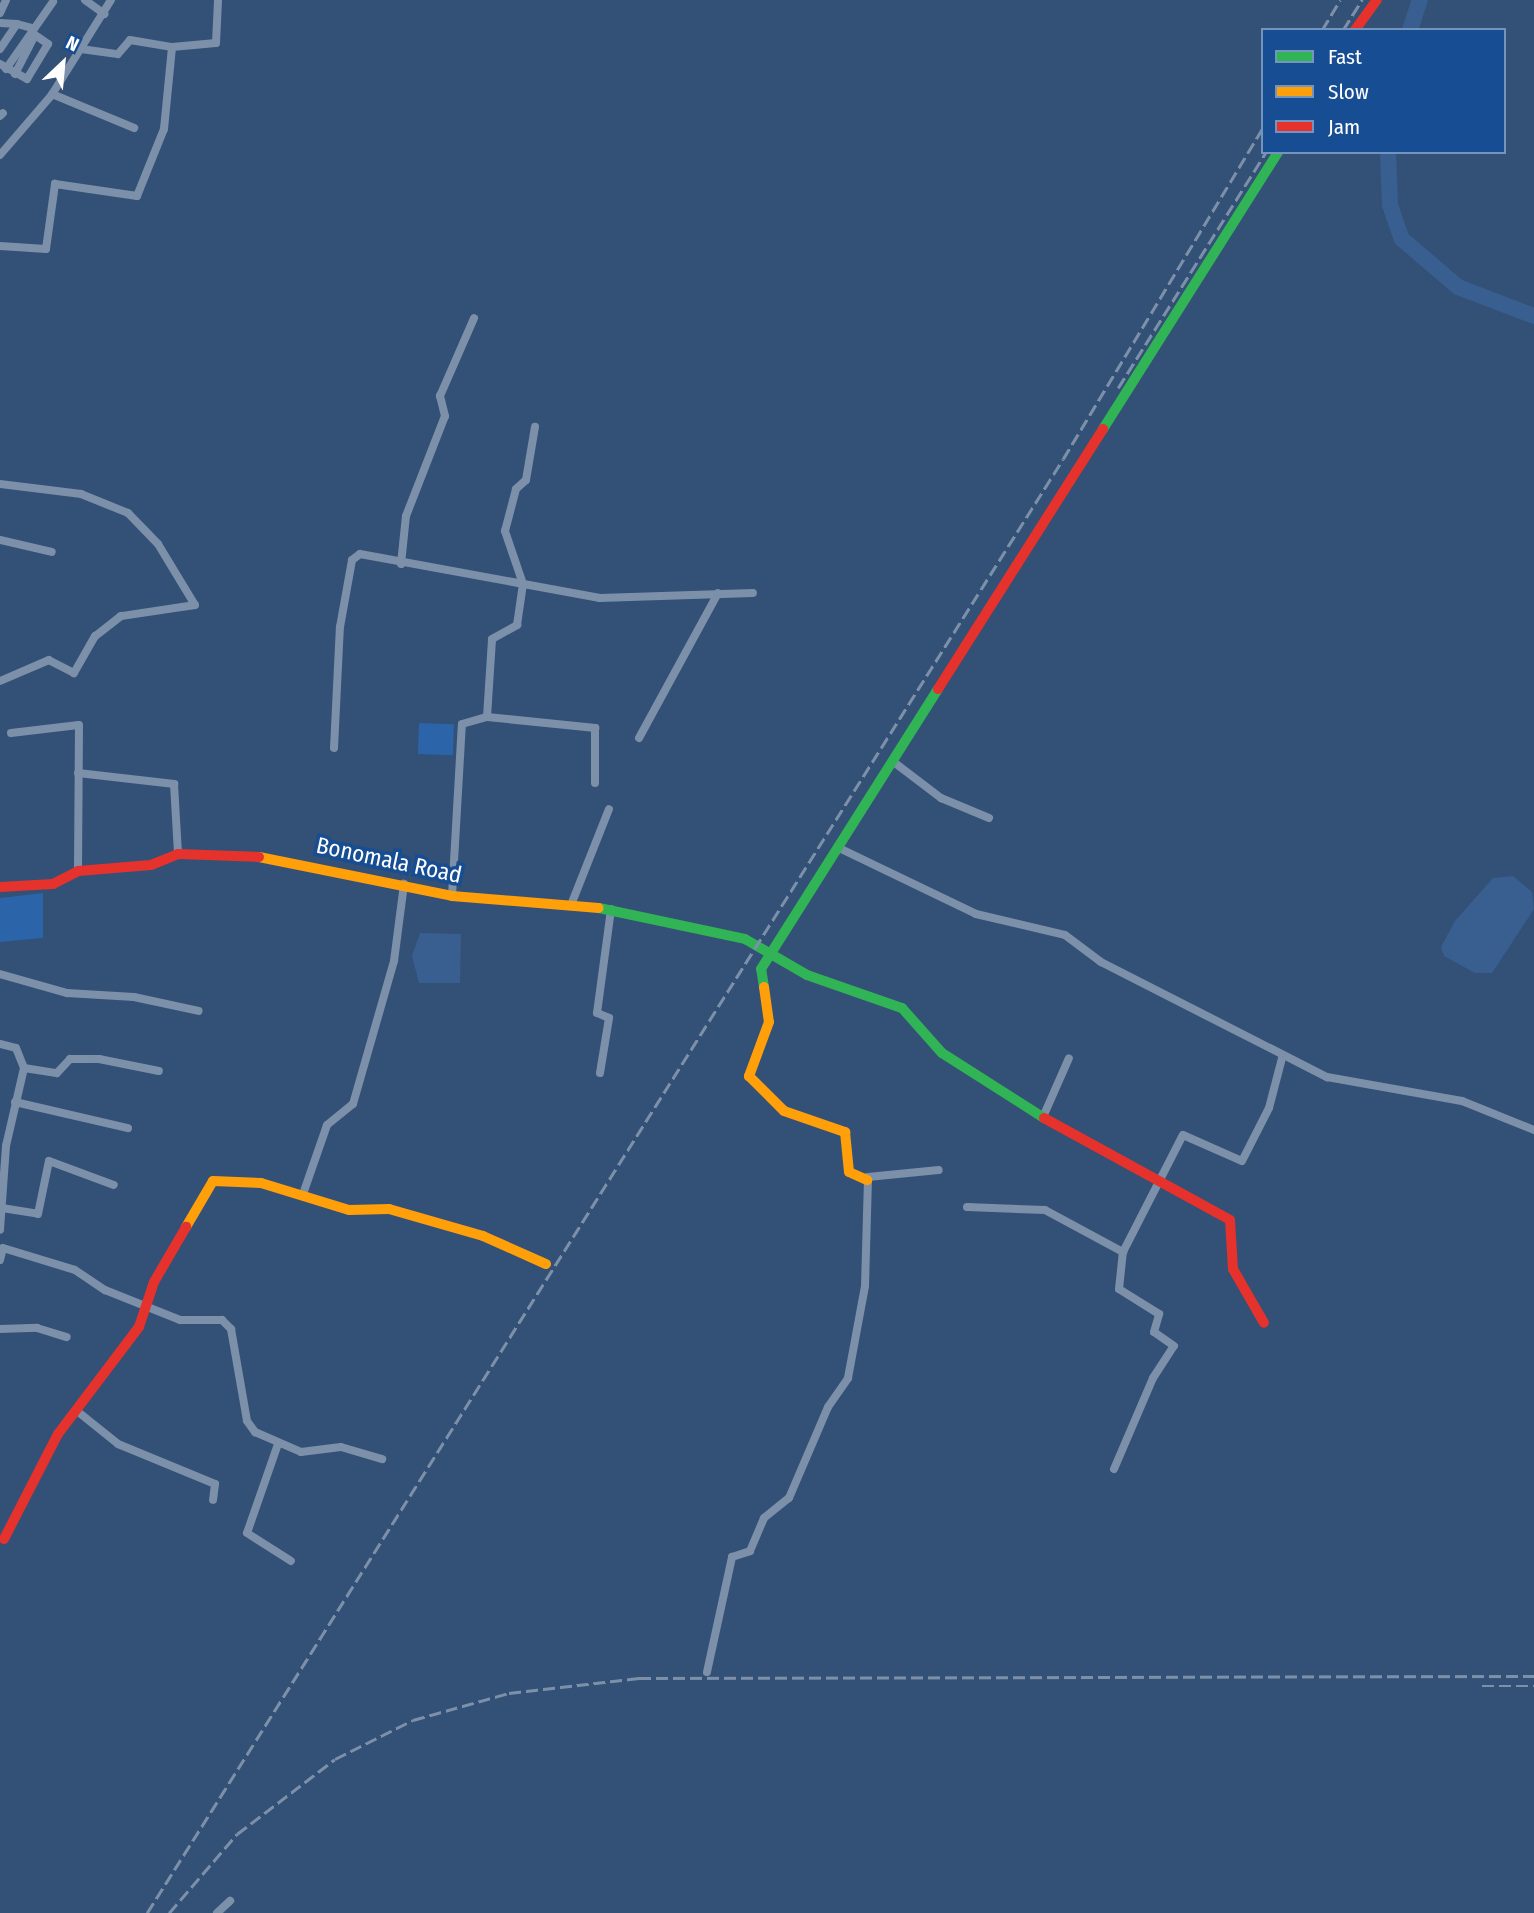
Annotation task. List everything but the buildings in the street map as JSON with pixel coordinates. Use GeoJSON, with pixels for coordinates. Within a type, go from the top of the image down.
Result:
{"type":"FeatureCollection","features":[{"type":"Feature","properties":{"kind":"street"},"geometry":{"type":"LineString","coordinates":[[0,13],[6,0]]}},
{"type":"Feature","properties":{"kind":"street"},"geometry":{"type":"LineString","coordinates":[[85,0],[104,14]]}},
{"type":"Feature","properties":{"kind":"street"},"geometry":{"type":"LineString","coordinates":[[0,155],[52,94],[111,0]]}},
{"type":"Feature","properties":{"kind":"street"},"geometry":{"type":"LineString","coordinates":[[81,49],[118,54],[130,40],[172,47],[215,43],[218,0]]}},
{"type":"Feature","properties":{"kind":"street"},"geometry":{"type":"LineString","coordinates":[[1356,28],[1376,0]]}},
{"type":"Feature","properties":{"kind":"street"},"geometry":{"type":"LineString","coordinates":[[0,23],[17,24],[31,29],[47,48],[27,79],[3,67],[31,29],[53,2]]}},
{"type":"Feature","properties":{"kind":"street"},"geometry":{"type":"LineString","coordinates":[[0,49],[17,24]]}},
{"type":"Feature","properties":{"kind":"street"},"geometry":{"type":"LineString","coordinates":[[15,74],[38,37]]}},
{"type":"Feature","properties":{"kind":"street"},"geometry":{"type":"LineString","coordinates":[[0,246],[46,249],[55,184],[137,196],[164,129],[172,47]]}},
{"type":"Feature","properties":{"kind":"street"},"geometry":{"type":"LineString","coordinates":[[52,94],[134,128]]}},
{"type":"Feature","properties":{"kind":"street"},"geometry":{"type":"LineString","coordinates":[[867,1180],[845,1165],[845,1132],[784,1111],[749,1076],[768,1032],[760,984],[767,956],[895,764],[1277,154]]}},
{"type":"Feature","properties":{"kind":"street"},"geometry":{"type":"LineString","coordinates":[[401,564],[406,516],[444,415],[440,396],[474,318]]}},
{"type":"Feature","properties":{"kind":"street"},"geometry":{"type":"LineString","coordinates":[[487,717],[492,639],[517,625],[523,584],[505,531],[516,489],[526,480],[535,427]]}},
{"type":"Feature","properties":{"kind":"street"},"geometry":{"type":"LineString","coordinates":[[0,484],[81,494],[128,513],[158,544],[195,605],[121,616],[95,636],[74,673],[49,660],[0,681]]}},
{"type":"Feature","properties":{"kind":"street"},"geometry":{"type":"LineString","coordinates":[[0,540],[52,552]]}},
{"type":"Feature","properties":{"kind":"street"},"geometry":{"type":"LineString","coordinates":[[334,748],[335,665],[352,560],[360,554],[401,564],[600,598],[753,593]]}},
{"type":"Feature","properties":{"kind":"street"},"geometry":{"type":"LineString","coordinates":[[639,738],[718,593]]}},
{"type":"Feature","properties":{"kind":"street"},"geometry":{"type":"LineString","coordinates":[[452,896],[462,724],[487,717],[595,728],[595,783]]}},
{"type":"Feature","properties":{"kind":"street"},"geometry":{"type":"LineString","coordinates":[[11,733],[79,725],[78,871]]}},
{"type":"Feature","properties":{"kind":"street"},"geometry":{"type":"LineString","coordinates":[[895,764],[941,798],[989,818]]}},
{"type":"Feature","properties":{"kind":"street"},"geometry":{"type":"LineString","coordinates":[[78,773],[174,784],[178,854]]}},
{"type":"Feature","properties":{"kind":"street"},"geometry":{"type":"LineString","coordinates":[[571,905],[609,809]]}},
{"type":"Feature","properties":{"kind":"street"},"geometry":{"type":"LineString","coordinates":[[839,848],[976,914],[1065,934],[1101,962],[1282,1058],[1327,1077],[1462,1101],[1534,1130]]}},
{"type":"Feature","properties":{"kind":"street","name":"Bonomala Road"},"geometry":{"type":"LineString","coordinates":[[0,887],[53,884],[78,871],[151,865],[178,854],[281,858],[452,896],[611,909],[730,934],[757,944],[767,956],[902,1008],[942,1053],[1043,1117],[1233,1224],[1233,1269],[1244,1298],[1264,1323]]}},
{"type":"Feature","properties":{"kind":"street"},"geometry":{"type":"LineString","coordinates":[[303,1194],[327,1125],[353,1104],[394,961],[404,884]]}},
{"type":"Feature","properties":{"kind":"street"},"geometry":{"type":"LineString","coordinates":[[600,1073],[609,1018],[597,1013],[611,909]]}},
{"type":"Feature","properties":{"kind":"street"},"geometry":{"type":"LineString","coordinates":[[0,974],[67,993],[134,997],[199,1011]]}},
{"type":"Feature","properties":{"kind":"street"},"geometry":{"type":"LineString","coordinates":[[0,1044],[16,1048],[24,1068],[15,1102],[0,1230]]}},
{"type":"Feature","properties":{"kind":"street"},"geometry":{"type":"LineString","coordinates":[[1043,1117],[1069,1058]]}},
{"type":"Feature","properties":{"kind":"street"},"geometry":{"type":"LineString","coordinates":[[1114,1469],[1157,1370],[1174,1346],[1154,1332],[1159,1314],[1119,1289],[1123,1252],[1158,1180],[1185,1133],[1242,1161],[1269,1108],[1282,1058]]}},
{"type":"Feature","properties":{"kind":"street"},"geometry":{"type":"LineString","coordinates":[[24,1068],[57,1073],[70,1059],[99,1059],[159,1071]]}},
{"type":"Feature","properties":{"kind":"street"},"geometry":{"type":"LineString","coordinates":[[15,1102],[128,1128]]}},
{"type":"Feature","properties":{"kind":"street"},"geometry":{"type":"LineString","coordinates":[[2,1208],[38,1214],[50,1160],[114,1185]]}},
{"type":"Feature","properties":{"kind":"street"},"geometry":{"type":"LineString","coordinates":[[707,1672],[732,1557],[750,1551],[764,1518],[789,1498],[828,1407],[848,1378],[865,1286],[867,1180],[874,1173],[939,1170]]}},
{"type":"Feature","properties":{"kind":"street"},"geometry":{"type":"LineString","coordinates":[[4,1539],[47,1452],[127,1346],[145,1305],[213,1181],[303,1194],[349,1210],[389,1209],[453,1226],[546,1264]]}},
{"type":"Feature","properties":{"kind":"street"},"geometry":{"type":"LineString","coordinates":[[967,1208],[1045,1210],[1123,1252]]}},
{"type":"Feature","properties":{"kind":"street"},"geometry":{"type":"LineString","coordinates":[[0,1260],[1,1247],[75,1270],[180,1320],[227,1323],[247,1420],[278,1444],[301,1452],[341,1447],[382,1459]]}},
{"type":"Feature","properties":{"kind":"street"},"geometry":{"type":"LineString","coordinates":[[0,1329],[37,1328],[67,1336]]}},
{"type":"Feature","properties":{"kind":"street"},"geometry":{"type":"LineString","coordinates":[[77,1411],[118,1444],[215,1484],[213,1500]]}},
{"type":"Feature","properties":{"kind":"street"},"geometry":{"type":"LineString","coordinates":[[278,1444],[247,1533],[291,1561]]}},
{"type":"Feature","properties":{"kind":"street"},"geometry":{"type":"LineString","coordinates":[[216,1913],[230,1901]]}},
{"type":"Feature","properties":{"kind":"shaded area"},"geometry":{"type":"Polygon","coordinates":[[[419,723],[454,724],[453,755],[418,754],[419,723]]]}},
{"type":"Feature","properties":{"kind":"shaded area"},"geometry":{"type":"Polygon","coordinates":[[[1513,876],[1532,892],[1534,909],[1492,973],[1475,973],[1444,956],[1441,947],[1455,921],[1493,878],[1513,876]]]}},
{"type":"Feature","properties":{"kind":"shaded area"},"geometry":{"type":"Polygon","coordinates":[[[43,893],[43,938],[0,942],[0,898],[43,893]]]}},
{"type":"Feature","properties":{"kind":"shaded area"},"geometry":{"type":"Polygon","coordinates":[[[420,933],[461,934],[460,983],[419,983],[412,956],[420,933]]]}},
{"type":"Feature","properties":{"kind":"waterway"},"geometry":{"type":"LineString","coordinates":[[1411,28],[1420,0]]}},
{"type":"Feature","properties":{"kind":"waterway"},"geometry":{"type":"LineString","coordinates":[[1388,154],[1390,205],[1402,239],[1458,287],[1534,316]]}},
{"type":"Feature","properties":{"kind":"railway"},"geometry":{"type":"LineString","coordinates":[[1323,28],[1340,0]]}},
{"type":"Feature","properties":{"kind":"railway"},"geometry":{"type":"LineString","coordinates":[[1344,28],[1362,0]]}},
{"type":"Feature","properties":{"kind":"railway"},"geometry":{"type":"LineString","coordinates":[[147,1913],[1063,459],[1261,131]]}},
{"type":"Feature","properties":{"kind":"railway"},"geometry":{"type":"LineString","coordinates":[[1118,388],[1265,154]]}},
{"type":"Feature","properties":{"kind":"railway"},"geometry":{"type":"LineString","coordinates":[[169,1913],[237,1834],[335,1759],[413,1720],[509,1693],[639,1678],[1534,1676]]}},
{"type":"Feature","properties":{"kind":"railway"},"geometry":{"type":"LineString","coordinates":[[1482,1686],[1534,1686]]}},
{"type":"Feature","properties":{"kind":"traffic: fast"},"geometry":{"type":"LineString","coordinates":[[1103,429],[1277,154]]}},
{"type":"Feature","properties":{"kind":"traffic: fast"},"geometry":{"type":"LineString","coordinates":[[764,987],[761,969],[938,689]]}},
{"type":"Feature","properties":{"kind":"traffic: fast"},"geometry":{"type":"LineString","coordinates":[[599,908],[745,939],[807,975],[902,1008],[942,1053],[1044,1118]]}},
{"type":"Feature","properties":{"kind":"traffic: slow"},"geometry":{"type":"LineString","coordinates":[[259,857],[452,896],[599,908]]}},
{"type":"Feature","properties":{"kind":"traffic: slow"},"geometry":{"type":"LineString","coordinates":[[764,987],[769,1022],[749,1076],[784,1111],[845,1132],[849,1172],[867,1180]]}},
{"type":"Feature","properties":{"kind":"traffic: slow"},"geometry":{"type":"LineString","coordinates":[[186,1227],[213,1181],[261,1183],[349,1210],[389,1209],[483,1236],[546,1264]]}},
{"type":"Feature","properties":{"kind":"traffic: jam"},"geometry":{"type":"LineString","coordinates":[[1356,28],[1377,0]]}},
{"type":"Feature","properties":{"kind":"traffic: jam"},"geometry":{"type":"LineString","coordinates":[[938,689],[1103,429]]}},
{"type":"Feature","properties":{"kind":"traffic: jam"},"geometry":{"type":"LineString","coordinates":[[0,887],[53,884],[78,871],[151,865],[178,854],[259,857]]}},
{"type":"Feature","properties":{"kind":"traffic: jam"},"geometry":{"type":"LineString","coordinates":[[1044,1118],[1230,1220],[1233,1269],[1264,1323]]}},
{"type":"Feature","properties":{"kind":"traffic: jam"},"geometry":{"type":"LineString","coordinates":[[4,1539],[58,1434],[139,1327],[154,1282],[186,1227]]}}]}
